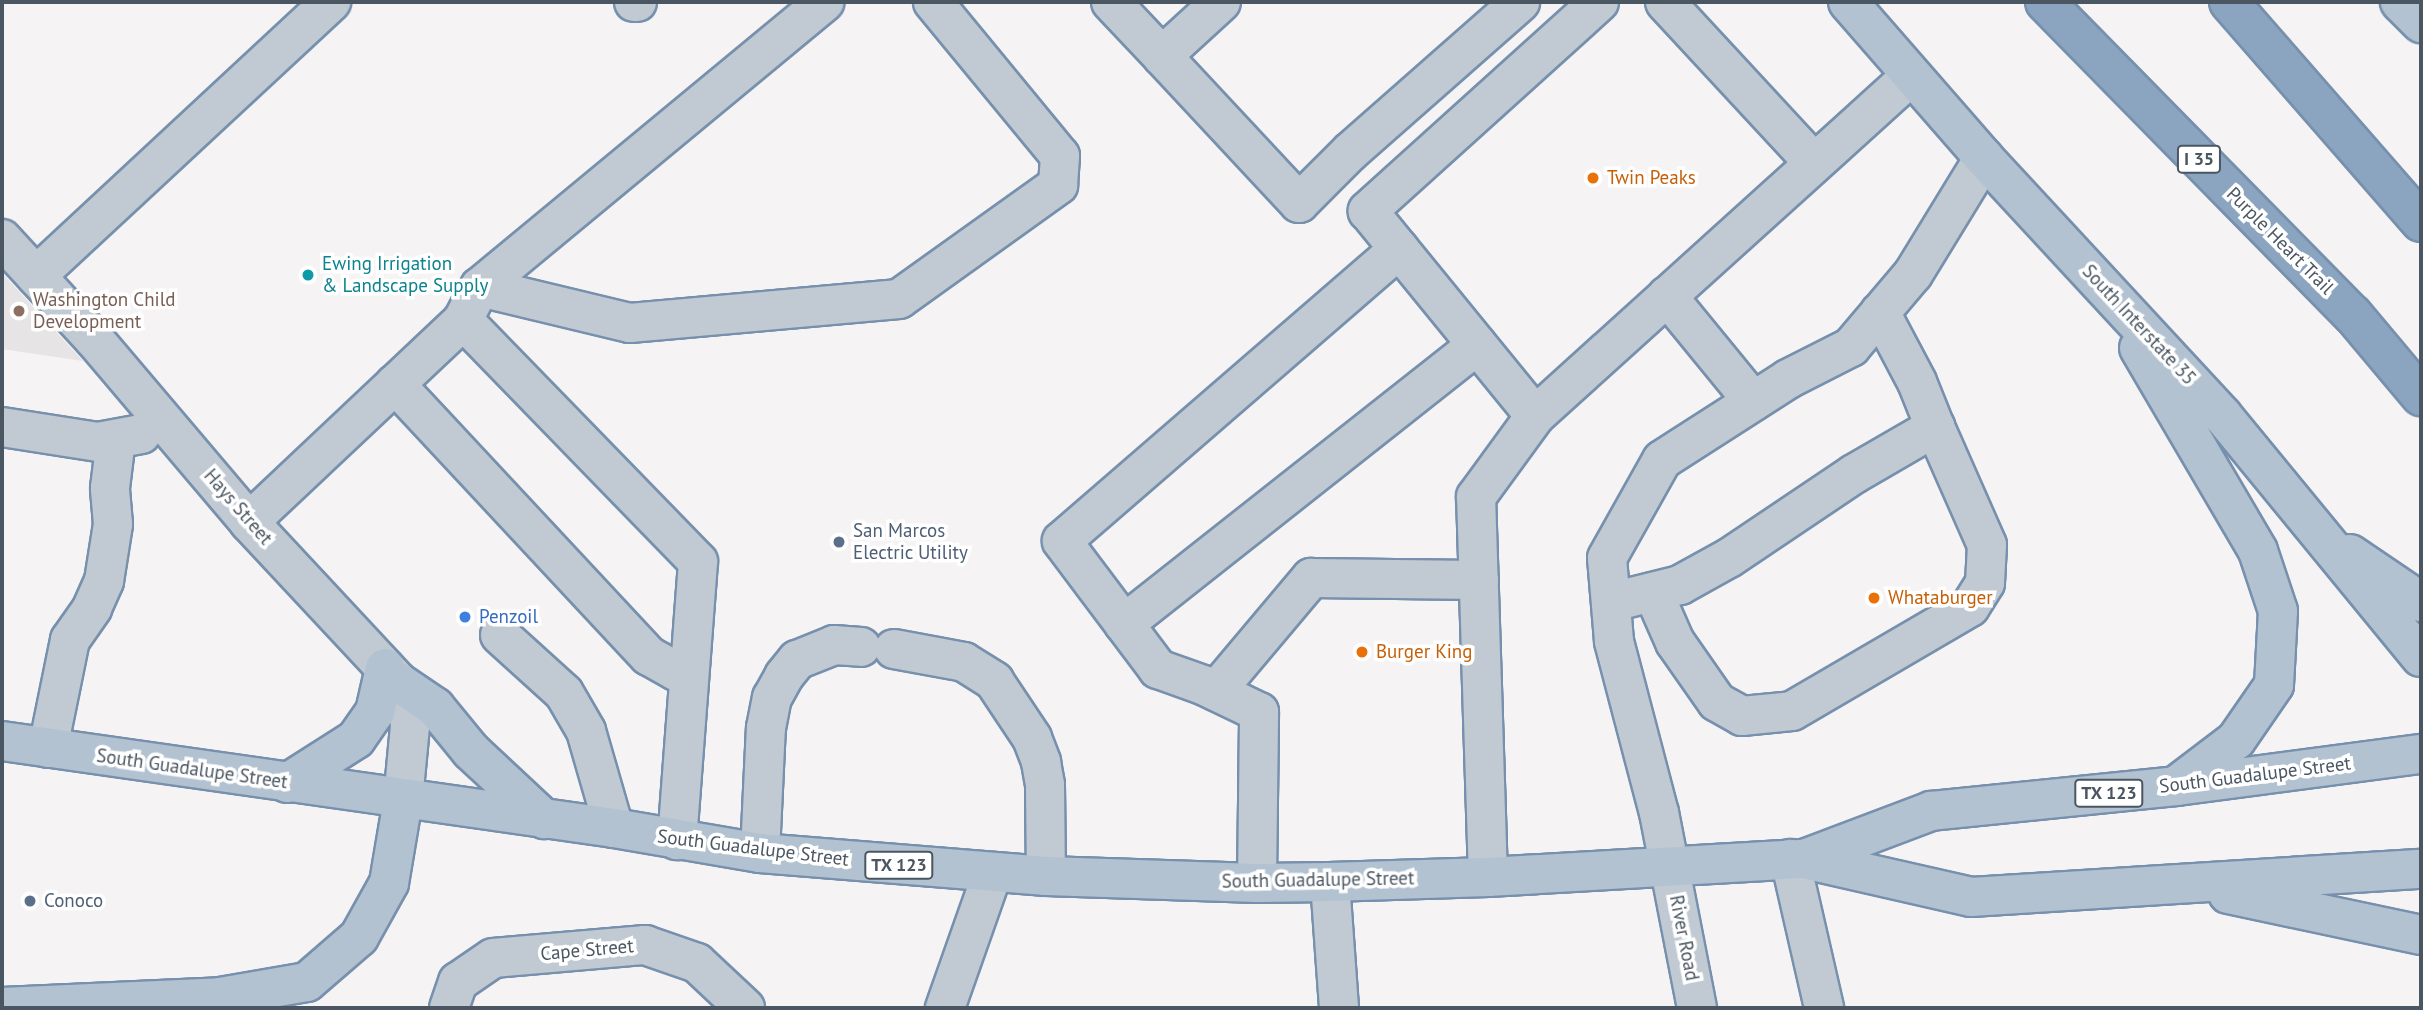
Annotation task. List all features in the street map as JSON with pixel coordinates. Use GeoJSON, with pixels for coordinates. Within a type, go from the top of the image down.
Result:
{"type":"FeatureCollection","features":[{"type":"Feature","properties":{"kind":"highway","name":"Purple Heart Trail"},"geometry":{"type":"LineString","coordinates":[[2045,2],[2353,316],[2421,396]]}},
{"type":"Feature","properties":{"kind":"highway"},"geometry":{"type":"LineString","coordinates":[[2229,2],[2421,222]]}},
{"type":"Feature","properties":{"kind":"main road","name":"South Interstate 35"},"geometry":{"type":"LineString","coordinates":[[1848,2],[1984,158],[2222,415],[2421,657]]}},
{"type":"Feature","properties":{"kind":"main road"},"geometry":{"type":"LineString","coordinates":[[2400,2],[2421,23]]}},
{"type":"Feature","properties":{"kind":"main road"},"geometry":{"type":"LineString","coordinates":[[2105,288],[2258,551],[2278,611],[2274,685],[2236,740],[2177,786]]}},
{"type":"Feature","properties":{"kind":"main road"},"geometry":{"type":"LineString","coordinates":[[2319,534],[2421,602]]}},
{"type":"Feature","properties":{"kind":"main road"},"geometry":{"type":"LineString","coordinates":[[287,783],[356,739],[375,712],[391,675],[435,707],[471,751],[544,819]]}},
{"type":"Feature","properties":{"kind":"main road","name":"South Guadalupe Street"},"geometry":{"type":"LineString","coordinates":[[2,741],[614,828],[761,853],[1046,876],[1257,883],[1488,877],[1797,859],[1931,811],[2177,786],[2421,754]]}},
{"type":"Feature","properties":{"kind":"main road"},"geometry":{"type":"LineString","coordinates":[[2,1007],[220,997],[307,982],[359,937],[389,883],[403,800]]}},
{"type":"Feature","properties":{"kind":"main road","name":"South Guadalupe Street"},"geometry":{"type":"LineString","coordinates":[[1797,859],[1971,897],[2421,869]]}},
{"type":"Feature","properties":{"kind":"main road"},"geometry":{"type":"LineString","coordinates":[[2178,884],[2421,935]]}},
{"type":"Feature","properties":{"kind":"street"},"geometry":{"type":"LineString","coordinates":[[36,276],[331,2]]}},
{"type":"Feature","properties":{"kind":"street"},"geometry":{"type":"LineString","coordinates":[[249,522],[463,320],[480,287],[825,2]]}},
{"type":"Feature","properties":{"kind":"street"},"geometry":{"type":"LineString","coordinates":[[480,287],[630,323],[899,299],[1058,185],[1060,156],[933,2]]}},
{"type":"Feature","properties":{"kind":"street"},"geometry":{"type":"LineString","coordinates":[[1111,2],[1299,203],[1350,152],[1520,2]]}},
{"type":"Feature","properties":{"kind":"street"},"geometry":{"type":"LineString","coordinates":[[1162,56],[1221,2]]}},
{"type":"Feature","properties":{"kind":"street"},"geometry":{"type":"LineString","coordinates":[[1535,416],[1368,211],[1599,2]]}},
{"type":"Feature","properties":{"kind":"street"},"geometry":{"type":"LineString","coordinates":[[1664,2],[1814,163]]}},
{"type":"Feature","properties":{"kind":"street"},"geometry":{"type":"LineString","coordinates":[[1488,877],[1476,497],[1535,416],[1911,76]]}},
{"type":"Feature","properties":{"kind":"street","name":"River Road"},"geometry":{"type":"LineString","coordinates":[[1698,1008],[1671,868],[1614,641],[1606,558],[1662,460],[1788,379],[1851,347],[1913,274],[1984,158]]}},
{"type":"Feature","properties":{"kind":"street","name":"Hays Street"},"geometry":{"type":"LineString","coordinates":[[2,239],[171,428],[249,522],[391,675],[408,704],[410,726],[403,800]]}},
{"type":"Feature","properties":{"kind":"street"},"geometry":{"type":"LineString","coordinates":[[1257,883],[1259,712],[1216,691],[1158,669],[1062,541],[1399,249]]}},
{"type":"Feature","properties":{"kind":"street"},"geometry":{"type":"LineString","coordinates":[[1667,296],[1753,401]]}},
{"type":"Feature","properties":{"kind":"street"},"geometry":{"type":"LineString","coordinates":[[1653,592],[1675,642],[1717,702],[1742,716],[1792,711],[1970,607],[1985,583],[1987,545],[1917,382],[1880,313]]}},
{"type":"Feature","properties":{"kind":"street"},"geometry":{"type":"LineString","coordinates":[[463,320],[698,562],[677,840]]}},
{"type":"Feature","properties":{"kind":"street"},"geometry":{"type":"LineString","coordinates":[[1124,624],[1477,345]]}},
{"type":"Feature","properties":{"kind":"street"},"geometry":{"type":"LineString","coordinates":[[395,384],[649,656],[676,671],[689,672]]}},
{"type":"Feature","properties":{"kind":"street"},"geometry":{"type":"LineString","coordinates":[[2,427],[98,442],[171,428]]}},
{"type":"Feature","properties":{"kind":"street"},"geometry":{"type":"LineString","coordinates":[[1610,603],[1680,585],[1729,558],[1854,474],[1935,427]]}},
{"type":"Feature","properties":{"kind":"street"},"geometry":{"type":"LineString","coordinates":[[48,748],[70,640],[92,608],[104,581],[113,524],[110,488],[116,439]]}},
{"type":"Feature","properties":{"kind":"street"},"geometry":{"type":"LineString","coordinates":[[1216,691],[1311,578],[1479,580]]}},
{"type":"Feature","properties":{"kind":"street"},"geometry":{"type":"LineString","coordinates":[[500,635],[564,692],[586,731],[614,828]]}},
{"type":"Feature","properties":{"kind":"street"},"geometry":{"type":"LineString","coordinates":[[761,853],[766,728],[772,698],[784,676],[797,660],[834,645],[877,648],[964,662],[994,681],[1032,738],[1041,762],[1045,785],[1046,876]]}},
{"type":"Feature","properties":{"kind":"street"},"geometry":{"type":"LineString","coordinates":[[1797,859],[1824,1008]]}},
{"type":"Feature","properties":{"kind":"street"},"geometry":{"type":"LineString","coordinates":[[945,1008],[993,872]]}},
{"type":"Feature","properties":{"kind":"street"},"geometry":{"type":"LineString","coordinates":[[1330,882],[1339,1008]]}},
{"type":"Feature","properties":{"kind":"street","name":"Cape Street"},"geometry":{"type":"LineString","coordinates":[[454,995],[493,958],[645,945],[697,963],[745,1008]]}},
{"type":"Feature","properties":{"kind":"shaded area","name":"Washington Child Development"},"geometry":{"type":"Polygon","coordinates":[[[2,273],[83,361],[2,349],[2,273]]]}},
{"type":"Feature","properties":{"kind":"place","name":"Twin Peaks"},"geometry":{"type":"Point","coordinates":[1593,178]}},
{"type":"Feature","properties":{"kind":"place","name":"Ewing Irrigation & Landscape Supply"},"geometry":{"type":"Point","coordinates":[308,275]}},
{"type":"Feature","properties":{"kind":"place","name":"Washington Child Development"},"geometry":{"type":"Point","coordinates":[19,311]}},
{"type":"Feature","properties":{"kind":"place","name":"San Marcos Electric Utility"},"geometry":{"type":"Point","coordinates":[839,542]}},
{"type":"Feature","properties":{"kind":"place","name":"Whataburger"},"geometry":{"type":"Point","coordinates":[1874,598]}},
{"type":"Feature","properties":{"kind":"place","name":"Penzoil"},"geometry":{"type":"Point","coordinates":[465,617]}},
{"type":"Feature","properties":{"kind":"place","name":"Burger King"},"geometry":{"type":"Point","coordinates":[1362,652]}},
{"type":"Feature","properties":{"kind":"place","name":"Conoco"},"geometry":{"type":"Point","coordinates":[30,901]}}]}
